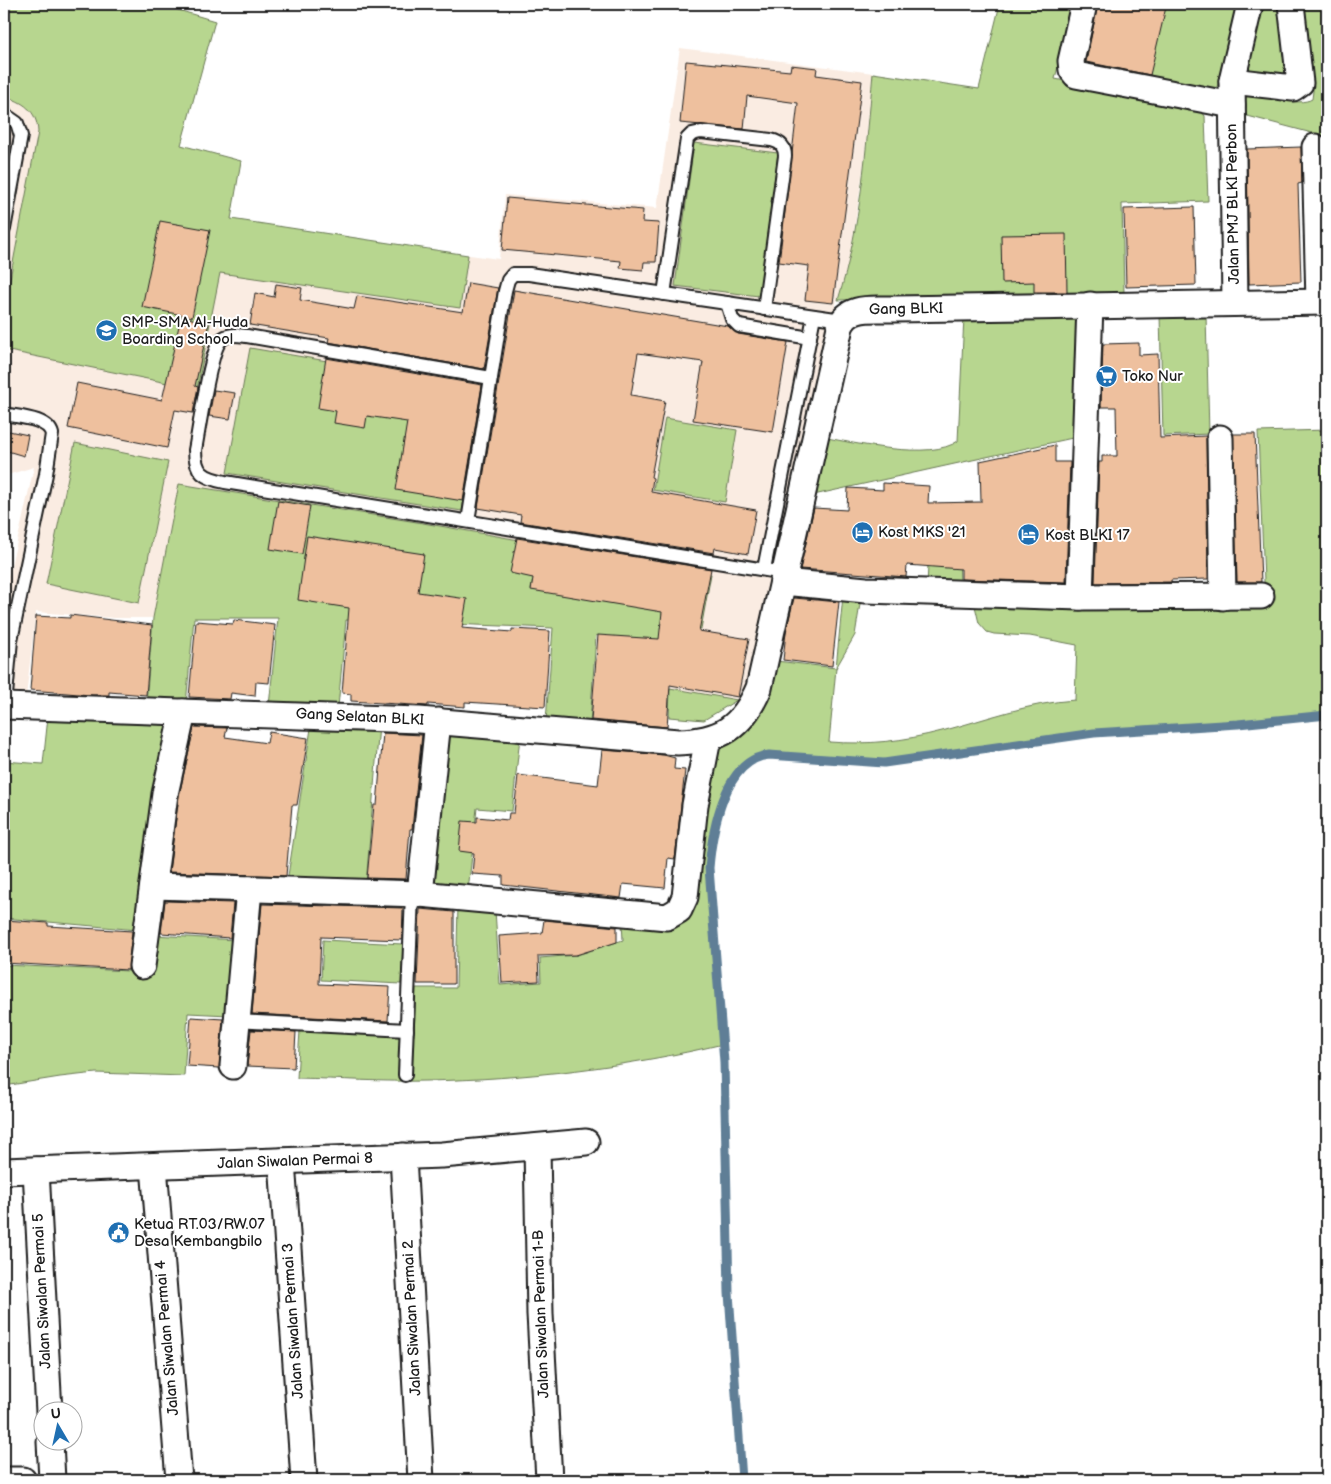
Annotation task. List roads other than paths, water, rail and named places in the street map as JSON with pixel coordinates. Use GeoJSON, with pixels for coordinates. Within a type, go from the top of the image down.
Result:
{"type":"FeatureCollection","features":[{"type":"Feature","properties":{"kind":"street","name":"Jalan PMJ BLKI Perbon"},"geometry":{"type":"LineString","coordinates":[[1084,4],[1070,61],[1072,70],[1076,75],[1232,105]]}},
{"type":"Feature","properties":{"kind":"street","name":"Jalan PMJ BLKI Perbon"},"geometry":{"type":"LineString","coordinates":[[1235,303],[1232,81],[1250,4]]}},
{"type":"Feature","properties":{"kind":"street"},"geometry":{"type":"LineString","coordinates":[[1232,81],[1293,88],[1300,83],[1291,4]]}},
{"type":"Feature","properties":{"kind":"street"},"geometry":{"type":"LineString","coordinates":[[1315,147],[1323,302]]}},
{"type":"Feature","properties":{"kind":"street","name":"Gang BLKI"},"geometry":{"type":"LineString","coordinates":[[842,320],[855,310],[1323,302]]}},
{"type":"Feature","properties":{"kind":"street"},"geometry":{"type":"LineString","coordinates":[[1080,598],[1090,305]]}},
{"type":"Feature","properties":{"kind":"street"},"geometry":{"type":"LineString","coordinates":[[153,886],[416,894],[657,918],[674,914],[679,910],[685,897],[695,806],[712,738],[740,720],[759,688],[777,575],[842,320]]}},
{"type":"Feature","properties":{"kind":"street"},"geometry":{"type":"LineString","coordinates":[[1220,438],[1223,597]]}},
{"type":"Feature","properties":{"kind":"street"},"geometry":{"type":"LineString","coordinates":[[777,575],[866,590],[1080,598],[1260,596]]}},
{"type":"Feature","properties":{"kind":"street","name":"Gang Selatan BLKI"},"geometry":{"type":"LineString","coordinates":[[4,706],[183,712],[253,712],[438,721],[678,742],[712,738]]}},
{"type":"Feature","properties":{"kind":"street"},"geometry":{"type":"LineString","coordinates":[[142,966],[171,762],[183,712]]}},
{"type":"Feature","properties":{"kind":"street"},"geometry":{"type":"LineString","coordinates":[[416,894],[438,721]]}},
{"type":"Feature","properties":{"kind":"street"},"geometry":{"type":"LineString","coordinates":[[233,1066],[249,889]]}},
{"type":"Feature","properties":{"kind":"street","name":"Jalan Siwalan Permai 8"},"geometry":{"type":"LineString","coordinates":[[4,1171],[403,1156],[586,1142]]}},
{"type":"Feature","properties":{"kind":"street","name":"Jalan Siwalan Permai 1-B"},"geometry":{"type":"LineString","coordinates":[[537,1147],[540,1314],[549,1480]]}},
{"type":"Feature","properties":{"kind":"street","name":"Jalan Siwalan Permai 2"},"geometry":{"type":"LineString","coordinates":[[403,1156],[421,1480]]}},
{"type":"Feature","properties":{"kind":"street","name":"Jalan Siwalan Permai 3"},"geometry":{"type":"LineString","coordinates":[[282,1161],[304,1480]]}},
{"type":"Feature","properties":{"kind":"street","name":"Jalan Siwalan Permai 4"},"geometry":{"type":"LineString","coordinates":[[154,1166],[178,1480]]}},
{"type":"Feature","properties":{"kind":"street","name":"Jalan Siwalan Permai 5"},"geometry":{"type":"LineString","coordinates":[[36,1170],[48,1402]]}},
{"type":"Feature","properties":{"kind":"street"},"geometry":{"type":"LineString","coordinates":[[51,1452],[52,1480]]}},
{"type":"Feature","properties":{"kind":"street"},"geometry":{"type":"LineString","coordinates":[[4,1480],[23,1480]]}},
{"type":"Feature","properties":{"kind":"lane"},"geometry":{"type":"LineString","coordinates":[[4,114],[17,123],[21,136],[4,229]]}},
{"type":"Feature","properties":{"kind":"lane"},"geometry":{"type":"LineString","coordinates":[[664,294],[687,139],[692,134],[701,132],[771,140],[780,143],[785,156],[764,309]]}},
{"type":"Feature","properties":{"kind":"lane"},"geometry":{"type":"LineString","coordinates":[[468,521],[505,291],[508,280],[513,274],[523,273],[842,320]]}},
{"type":"Feature","properties":{"kind":"lane"},"geometry":{"type":"LineString","coordinates":[[727,303],[732,318],[739,326],[810,338]]}},
{"type":"Feature","properties":{"kind":"lane"},"geometry":{"type":"LineString","coordinates":[[491,378],[247,336],[230,335],[222,338],[214,354],[195,450],[195,460],[199,472],[213,480],[468,521],[777,575],[814,316]]}},
{"type":"Feature","properties":{"kind":"lane"},"geometry":{"type":"LineString","coordinates":[[4,414],[43,423],[51,429],[52,434],[46,474],[10,649],[4,706]]}},
{"type":"Feature","properties":{"kind":"lane"},"geometry":{"type":"LineString","coordinates":[[405,1075],[416,894]]}},
{"type":"Feature","properties":{"kind":"lane"},"geometry":{"type":"LineString","coordinates":[[236,1021],[407,1030]]}},
{"type":"Feature","properties":{"kind":"waterway"},"geometry":{"type":"LineString","coordinates":[[742,1480],[729,1293],[724,1062],[709,868],[717,817],[731,783],[741,769],[754,760],[769,755],[884,763],[1094,733],[1238,724],[1327,715]]}},
{"type":"Feature","properties":{"kind":"place","name":"SMP-SMA Al-Huda Boarding School"},"geometry":{"type":"Point","coordinates":[106,331]}},
{"type":"Feature","properties":{"kind":"place","name":"Toko Nur"},"geometry":{"type":"Point","coordinates":[1106,376]}},
{"type":"Feature","properties":{"kind":"place","name":"Kost MKS '21"},"geometry":{"type":"Point","coordinates":[862,532]}},
{"type":"Feature","properties":{"kind":"place","name":"Kost BLKI 17"},"geometry":{"type":"Point","coordinates":[1029,535]}},
{"type":"Feature","properties":{"kind":"place","name":"Ketua RT.03/RW.07 Desa Kembangbilo"},"geometry":{"type":"Point","coordinates":[118,1233]}}]}
